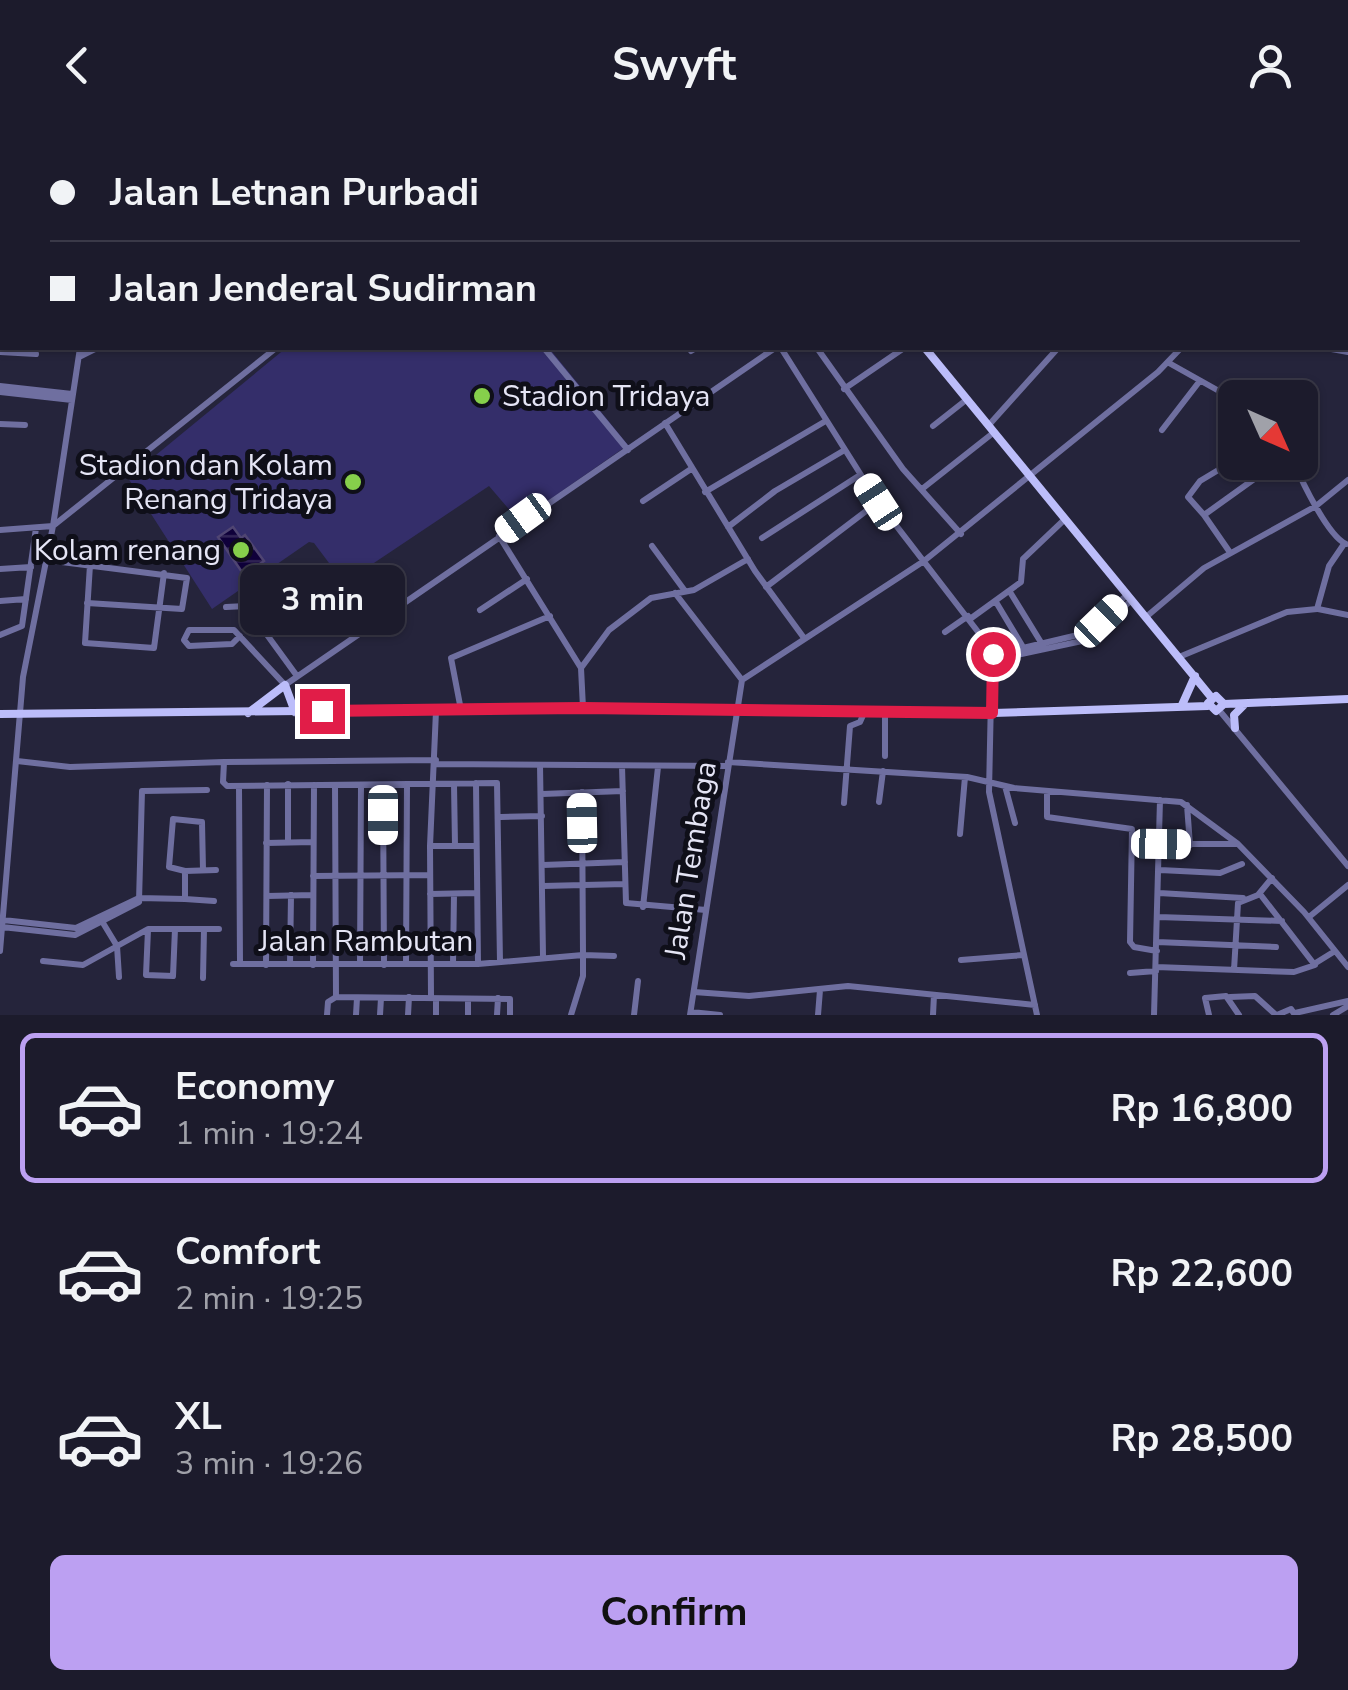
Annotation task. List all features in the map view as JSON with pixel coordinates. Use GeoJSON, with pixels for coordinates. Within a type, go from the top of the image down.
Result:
{"type":"FeatureCollection","features":[{"type":"Feature","properties":{"kind":"main road"},"geometry":{"type":"LineString","coordinates":[[926,350],[1195,676],[1210,702]]}},
{"type":"Feature","properties":{"kind":"main road"},"geometry":{"type":"LineString","coordinates":[[1182,705],[1195,676]]}},
{"type":"Feature","properties":{"kind":"main road"},"geometry":{"type":"LineString","coordinates":[[247,714],[285,685],[295,712]]}},
{"type":"Feature","properties":{"kind":"main road"},"geometry":{"type":"LineString","coordinates":[[0,714],[583,708],[992,713],[1182,705],[1210,702],[1219,696],[1222,707],[1348,700]]}},
{"type":"Feature","properties":{"kind":"main road"},"geometry":{"type":"LineString","coordinates":[[1235,728],[1236,710],[1248,703]]}},
{"type":"Feature","properties":{"kind":"street"},"geometry":{"type":"LineString","coordinates":[[0,951],[20,714],[80,350]]}},
{"type":"Feature","properties":{"kind":"street"},"geometry":{"type":"LineString","coordinates":[[78,357],[92,350]]}},
{"type":"Feature","properties":{"kind":"street"},"geometry":{"type":"LineString","coordinates":[[0,530],[53,526],[273,350]]}},
{"type":"Feature","properties":{"kind":"street"},"geometry":{"type":"LineString","coordinates":[[546,350],[628,450]]}},
{"type":"Feature","properties":{"kind":"street"},"geometry":{"type":"LineString","coordinates":[[240,636],[232,644],[189,646],[184,640],[188,630],[230,628],[240,636],[285,685],[775,350]]}},
{"type":"Feature","properties":{"kind":"street"},"geometry":{"type":"LineString","coordinates":[[779,350],[878,502],[969,618],[993,657],[996,784],[1023,955],[1037,1015]]}},
{"type":"Feature","properties":{"kind":"street"},"geometry":{"type":"LineString","coordinates":[[818,350],[844,389],[960,534]]}},
{"type":"Feature","properties":{"kind":"street"},"geometry":{"type":"LineString","coordinates":[[844,389],[901,350]]}},
{"type":"Feature","properties":{"kind":"street"},"geometry":{"type":"LineString","coordinates":[[922,489],[991,430],[1056,350]]}},
{"type":"Feature","properties":{"kind":"street"},"geometry":{"type":"LineString","coordinates":[[675,592],[742,680],[924,562],[1031,478],[1169,363],[1179,350]]}},
{"type":"Feature","properties":{"kind":"street"},"geometry":{"type":"LineString","coordinates":[[0,352],[36,354]]}},
{"type":"Feature","properties":{"kind":"street"},"geometry":{"type":"LineString","coordinates":[[1169,363],[1218,392]]}},
{"type":"Feature","properties":{"kind":"street"},"geometry":{"type":"LineString","coordinates":[[1162,430],[1199,382]]}},
{"type":"Feature","properties":{"kind":"street"},"geometry":{"type":"LineString","coordinates":[[0,389],[72,397]]}},
{"type":"Feature","properties":{"kind":"street"},"geometry":{"type":"LineString","coordinates":[[933,426],[966,400]]}},
{"type":"Feature","properties":{"kind":"street"},"geometry":{"type":"LineString","coordinates":[[704,492],[824,422]]}},
{"type":"Feature","properties":{"kind":"street"},"geometry":{"type":"LineString","coordinates":[[665,423],[727,528],[804,638]]}},
{"type":"Feature","properties":{"kind":"street"},"geometry":{"type":"LineString","coordinates":[[0,424],[26,425]]}},
{"type":"Feature","properties":{"kind":"street"},"geometry":{"type":"LineString","coordinates":[[727,528],[775,492],[843,451]]}},
{"type":"Feature","properties":{"kind":"street"},"geometry":{"type":"LineString","coordinates":[[643,501],[692,469]]}},
{"type":"Feature","properties":{"kind":"street"},"geometry":{"type":"LineString","coordinates":[[1218,470],[1200,480],[1188,497],[1229,551]]}},
{"type":"Feature","properties":{"kind":"street"},"geometry":{"type":"LineString","coordinates":[[762,538],[860,475]]}},
{"type":"Feature","properties":{"kind":"street"},"geometry":{"type":"LineString","coordinates":[[1204,514],[1252,480]]}},
{"type":"Feature","properties":{"kind":"street"},"geometry":{"type":"LineString","coordinates":[[1303,480],[1316,506],[1346,544],[1331,562],[1317,609]]}},
{"type":"Feature","properties":{"kind":"street"},"geometry":{"type":"LineString","coordinates":[[1146,617],[1229,551],[1316,506],[1348,480]]}},
{"type":"Feature","properties":{"kind":"street"},"geometry":{"type":"LineString","coordinates":[[766,587],[878,502]]}},
{"type":"Feature","properties":{"kind":"street"},"geometry":{"type":"LineString","coordinates":[[945,632],[1022,582],[1023,559],[1064,520]]}},
{"type":"Feature","properties":{"kind":"street"},"geometry":{"type":"LineString","coordinates":[[0,635],[21,628],[36,528]]}},
{"type":"Feature","properties":{"kind":"street"},"geometry":{"type":"LineString","coordinates":[[499,536],[582,668],[583,708]]}},
{"type":"Feature","properties":{"kind":"street"},"geometry":{"type":"LineString","coordinates":[[652,546],[686,592]]}},
{"type":"Feature","properties":{"kind":"street"},"geometry":{"type":"LineString","coordinates":[[582,668],[603,638],[654,596],[686,592],[748,559]]}},
{"type":"Feature","properties":{"kind":"street"},"geometry":{"type":"LineString","coordinates":[[46,560],[164,572],[187,578],[182,610],[87,603]]}},
{"type":"Feature","properties":{"kind":"street"},"geometry":{"type":"LineString","coordinates":[[90,565],[85,643],[154,648],[164,572]]}},
{"type":"Feature","properties":{"kind":"street"},"geometry":{"type":"LineString","coordinates":[[0,570],[31,567]]}},
{"type":"Feature","properties":{"kind":"street"},"geometry":{"type":"LineString","coordinates":[[480,610],[527,579]]}},
{"type":"Feature","properties":{"kind":"street"},"geometry":{"type":"LineString","coordinates":[[1010,592],[1042,644]]}},
{"type":"Feature","properties":{"kind":"street"},"geometry":{"type":"LineString","coordinates":[[993,657],[1088,632],[1130,597]]}},
{"type":"Feature","properties":{"kind":"street"},"geometry":{"type":"LineString","coordinates":[[993,657],[1082,641],[1130,597]]}},
{"type":"Feature","properties":{"kind":"street"},"geometry":{"type":"LineString","coordinates":[[0,601],[26,598]]}},
{"type":"Feature","properties":{"kind":"street"},"geometry":{"type":"LineString","coordinates":[[996,602],[1023,647]]}},
{"type":"Feature","properties":{"kind":"street"},"geometry":{"type":"LineString","coordinates":[[226,608],[246,606],[296,676]]}},
{"type":"Feature","properties":{"kind":"street"},"geometry":{"type":"LineString","coordinates":[[1179,657],[1287,612],[1317,609],[1348,615]]}},
{"type":"Feature","properties":{"kind":"street"},"geometry":{"type":"LineString","coordinates":[[461,711],[451,658],[550,616]]}},
{"type":"Feature","properties":{"kind":"street","name":"Jalan Tembaga"},"geometry":{"type":"LineString","coordinates":[[691,1013],[742,680]]}},
{"type":"Feature","properties":{"kind":"street"},"geometry":{"type":"LineString","coordinates":[[1222,707],[1348,866]]}},
{"type":"Feature","properties":{"kind":"street"},"geometry":{"type":"LineString","coordinates":[[436,711],[430,846],[430,964],[436,1015]]}},
{"type":"Feature","properties":{"kind":"street"},"geometry":{"type":"LineString","coordinates":[[885,712],[885,756]]}},
{"type":"Feature","properties":{"kind":"street"},"geometry":{"type":"LineString","coordinates":[[844,803],[850,726],[860,722],[864,713]]}},
{"type":"Feature","properties":{"kind":"street"},"geometry":{"type":"LineString","coordinates":[[18,761],[70,767],[224,762],[658,767],[728,764],[965,777],[1047,791],[1187,804],[1238,844],[1272,878],[1348,966]]}},
{"type":"Feature","properties":{"kind":"street"},"geometry":{"type":"LineString","coordinates":[[224,762],[224,785],[500,785],[500,962]]}},
{"type":"Feature","properties":{"kind":"street"},"geometry":{"type":"LineString","coordinates":[[540,764],[543,956]]}},
{"type":"Feature","properties":{"kind":"street"},"geometry":{"type":"LineString","coordinates":[[622,766],[626,903],[706,910]]}},
{"type":"Feature","properties":{"kind":"street"},"geometry":{"type":"LineString","coordinates":[[643,907],[658,767]]}},
{"type":"Feature","properties":{"kind":"street"},"geometry":{"type":"LineString","coordinates":[[879,802],[884,771]]}},
{"type":"Feature","properties":{"kind":"street"},"geometry":{"type":"LineString","coordinates":[[960,834],[965,777]]}},
{"type":"Feature","properties":{"kind":"street"},"geometry":{"type":"LineString","coordinates":[[476,783],[478,964]]}},
{"type":"Feature","properties":{"kind":"street"},"geometry":{"type":"LineString","coordinates":[[288,784],[288,842]]}},
{"type":"Feature","properties":{"kind":"street"},"geometry":{"type":"LineString","coordinates":[[406,964],[407,784]]}},
{"type":"Feature","properties":{"kind":"street"},"geometry":{"type":"LineString","coordinates":[[454,784],[455,846]]}},
{"type":"Feature","properties":{"kind":"street"},"geometry":{"type":"LineString","coordinates":[[996,784],[1015,824]]}},
{"type":"Feature","properties":{"kind":"street"},"geometry":{"type":"LineString","coordinates":[[266,964],[267,785]]}},
{"type":"Feature","properties":{"kind":"street"},"geometry":{"type":"LineString","coordinates":[[313,965],[314,785]]}},
{"type":"Feature","properties":{"kind":"street"},"geometry":{"type":"LineString","coordinates":[[327,1015],[337,965],[335,785]]}},
{"type":"Feature","properties":{"kind":"street"},"geometry":{"type":"LineString","coordinates":[[383,785],[384,965]]}},
{"type":"Feature","properties":{"kind":"street","name":"Jalan Rambutan"},"geometry":{"type":"LineString","coordinates":[[240,786],[237,964],[478,964],[543,956],[614,956]]}},
{"type":"Feature","properties":{"kind":"street"},"geometry":{"type":"LineString","coordinates":[[360,965],[361,786]]}},
{"type":"Feature","properties":{"kind":"street"},"geometry":{"type":"LineString","coordinates":[[141,900],[142,791],[206,790]]}},
{"type":"Feature","properties":{"kind":"street"},"geometry":{"type":"LineString","coordinates":[[542,794],[623,791]]}},
{"type":"Feature","properties":{"kind":"street"},"geometry":{"type":"LineString","coordinates":[[1047,791],[1047,817],[1132,829],[1130,942],[1134,947],[1276,947]]}},
{"type":"Feature","properties":{"kind":"street"},"geometry":{"type":"LineString","coordinates":[[571,1015],[583,976],[582,792]]}},
{"type":"Feature","properties":{"kind":"street"},"geometry":{"type":"LineString","coordinates":[[1154,1015],[1160,800]]}},
{"type":"Feature","properties":{"kind":"street"},"geometry":{"type":"LineString","coordinates":[[1187,804],[1190,845]]}},
{"type":"Feature","properties":{"kind":"street"},"geometry":{"type":"LineString","coordinates":[[501,817],[542,816]]}},
{"type":"Feature","properties":{"kind":"street"},"geometry":{"type":"LineString","coordinates":[[203,870],[202,822],[173,819],[169,867],[185,872],[216,870]]}},
{"type":"Feature","properties":{"kind":"street"},"geometry":{"type":"LineString","coordinates":[[266,844],[313,842]]}},
{"type":"Feature","properties":{"kind":"street"},"geometry":{"type":"LineString","coordinates":[[1161,844],[1238,844]]}},
{"type":"Feature","properties":{"kind":"street"},"geometry":{"type":"LineString","coordinates":[[430,846],[476,846]]}},
{"type":"Feature","properties":{"kind":"street"},"geometry":{"type":"LineString","coordinates":[[543,865],[625,862]]}},
{"type":"Feature","properties":{"kind":"street"},"geometry":{"type":"LineString","coordinates":[[1160,870],[1220,873],[1242,864]]}},
{"type":"Feature","properties":{"kind":"street"},"geometry":{"type":"LineString","coordinates":[[185,872],[186,900]]}},
{"type":"Feature","properties":{"kind":"street"},"geometry":{"type":"LineString","coordinates":[[313,876],[430,875]]}},
{"type":"Feature","properties":{"kind":"street"},"geometry":{"type":"LineString","coordinates":[[1159,893],[1243,898],[1260,894],[1272,878]]}},
{"type":"Feature","properties":{"kind":"street"},"geometry":{"type":"LineString","coordinates":[[543,886],[625,884]]}},
{"type":"Feature","properties":{"kind":"street"},"geometry":{"type":"LineString","coordinates":[[1309,917],[1348,885]]}},
{"type":"Feature","properties":{"kind":"street"},"geometry":{"type":"LineString","coordinates":[[430,894],[476,893]]}},
{"type":"Feature","properties":{"kind":"street"},"geometry":{"type":"LineString","coordinates":[[453,964],[454,894]]}},
{"type":"Feature","properties":{"kind":"street"},"geometry":{"type":"LineString","coordinates":[[1260,894],[1315,964]]}},
{"type":"Feature","properties":{"kind":"street"},"geometry":{"type":"LineString","coordinates":[[267,896],[313,896]]}},
{"type":"Feature","properties":{"kind":"street"},"geometry":{"type":"LineString","coordinates":[[290,964],[291,896]]}},
{"type":"Feature","properties":{"kind":"street"},"geometry":{"type":"LineString","coordinates":[[1234,970],[1236,920],[1243,898]]}},
{"type":"Feature","properties":{"kind":"street"},"geometry":{"type":"LineString","coordinates":[[3,924],[76,928],[141,900],[214,901]]}},
{"type":"Feature","properties":{"kind":"street"},"geometry":{"type":"LineString","coordinates":[[1158,917],[1282,921]]}},
{"type":"Feature","properties":{"kind":"street"},"geometry":{"type":"LineString","coordinates":[[100,918],[117,946],[119,976]]}},
{"type":"Feature","properties":{"kind":"street"},"geometry":{"type":"LineString","coordinates":[[148,929],[146,974],[172,976],[175,929]]}},
{"type":"Feature","properties":{"kind":"street"},"geometry":{"type":"LineString","coordinates":[[42,961],[83,965],[148,929],[219,929]]}},
{"type":"Feature","properties":{"kind":"street"},"geometry":{"type":"LineString","coordinates":[[203,978],[204,929]]}},
{"type":"Feature","properties":{"kind":"street"},"geometry":{"type":"LineString","coordinates":[[1130,973],[1156,969],[1294,972],[1335,952]]}},
{"type":"Feature","properties":{"kind":"street"},"geometry":{"type":"LineString","coordinates":[[962,960],[1023,955]]}},
{"type":"Feature","properties":{"kind":"street"},"geometry":{"type":"LineString","coordinates":[[634,1015],[638,980]]}},
{"type":"Feature","properties":{"kind":"street"},"geometry":{"type":"LineString","coordinates":[[694,992],[748,996],[848,986],[1035,1005]]}},
{"type":"Feature","properties":{"kind":"street"},"geometry":{"type":"LineString","coordinates":[[818,1015],[820,990]]}},
{"type":"Feature","properties":{"kind":"street"},"geometry":{"type":"LineString","coordinates":[[934,995],[934,1015]]}},
{"type":"Feature","properties":{"kind":"street"},"geometry":{"type":"LineString","coordinates":[[1209,1015],[1204,998],[1255,996],[1276,1015],[1289,1009],[1295,1014],[1348,1003]]}},
{"type":"Feature","properties":{"kind":"street"},"geometry":{"type":"LineString","coordinates":[[408,997],[408,1015]]}},
{"type":"Feature","properties":{"kind":"street"},"geometry":{"type":"LineString","coordinates":[[1229,997],[1239,1015]]}},
{"type":"Feature","properties":{"kind":"street"},"geometry":{"type":"LineString","coordinates":[[333,998],[498,998],[511,1000],[510,1015]]}},
{"type":"Feature","properties":{"kind":"street"},"geometry":{"type":"LineString","coordinates":[[356,998],[356,1015]]}},
{"type":"Feature","properties":{"kind":"street"},"geometry":{"type":"LineString","coordinates":[[380,1015],[381,998]]}},
{"type":"Feature","properties":{"kind":"street"},"geometry":{"type":"LineString","coordinates":[[497,1015],[498,998]]}},
{"type":"Feature","properties":{"kind":"street"},"geometry":{"type":"LineString","coordinates":[[468,999],[468,1015]]}},
{"type":"Feature","properties":{"kind":"street"},"geometry":{"type":"LineString","coordinates":[[1333,1015],[1348,1003]]}},
{"type":"Feature","properties":{"kind":"street"},"geometry":{"type":"LineString","coordinates":[[691,1013],[720,1015]]}},
{"type":"Feature","properties":{"kind":"shaded area","name":"Stadion dan Kolam Renang Tridaya"},"geometry":{"type":"Polygon","coordinates":[[[284,350],[551,350],[628,445],[519,521],[489,486],[344,583],[314,543],[309,542],[212,609],[128,478],[284,350]]]}},
{"type":"Feature","properties":{"kind":"shaded area","name":"Kolam renang"},"geometry":{"type":"Polygon","coordinates":[[[233,527],[241,538],[245,535],[264,561],[244,575],[218,537],[233,527]]]}},
{"type":"Feature","properties":{"kind":"place","name":"Stadion Tridaya"},"geometry":{"type":"Point","coordinates":[482,396]}},
{"type":"Feature","properties":{"kind":"place","name":"Stadion dan Kolam Renang Tridaya"},"geometry":{"type":"Point","coordinates":[353,482]}},
{"type":"Feature","properties":{"kind":"place","name":"Kolam renang"},"geometry":{"type":"Point","coordinates":[241,550]}},
{"type":"Feature","properties":{"kind":"route"},"geometry":{"type":"LineString","coordinates":[[322,711],[583,708],[992,713],[993,654]]}}]}
